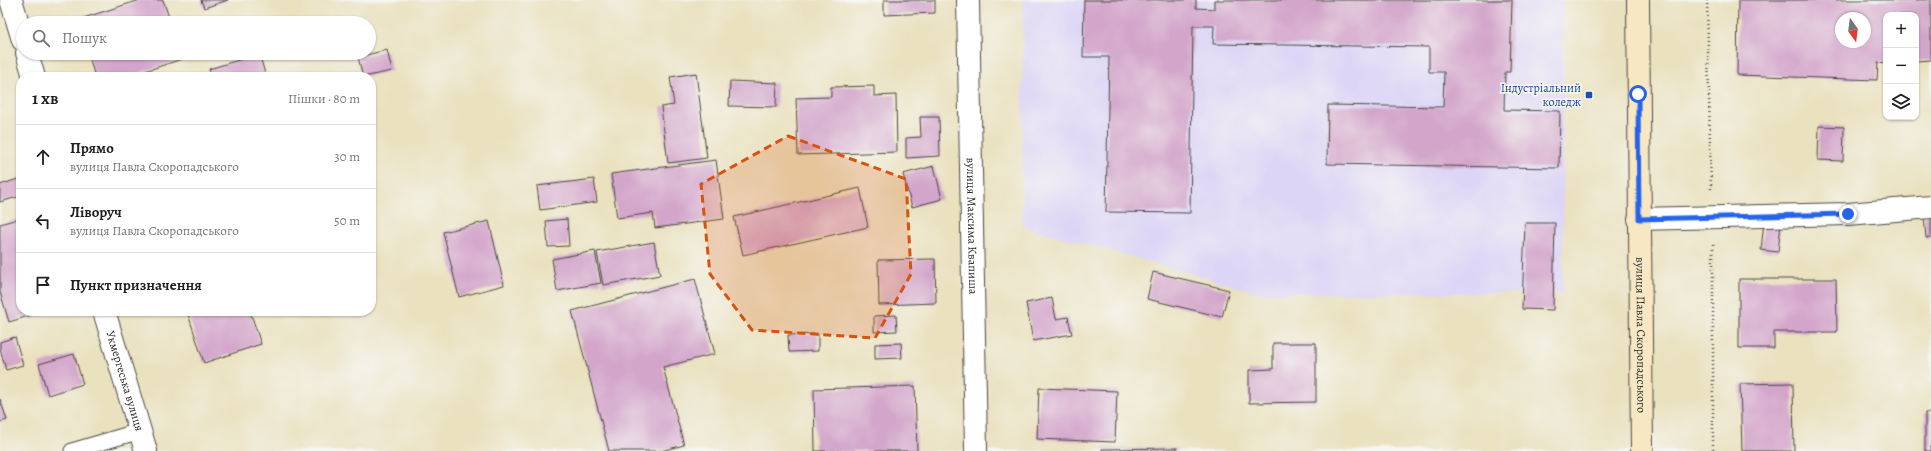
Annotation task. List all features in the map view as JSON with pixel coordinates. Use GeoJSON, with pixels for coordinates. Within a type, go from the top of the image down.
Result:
{"type":"FeatureCollection","features":[{"type":"Feature","properties":{"kind":"street"},"geometry":{"type":"LineString","coordinates":[[11,0],[16,17]]}},
{"type":"Feature","properties":{"kind":"street","name":"вулиця Максима Квапиша"},"geometry":{"type":"LineString","coordinates":[[968,0],[976,451]]}},
{"type":"Feature","properties":{"kind":"street","name":"вулиця Павла Скоропадського"},"geometry":{"type":"LineString","coordinates":[[1638,0],[1642,451]]}},
{"type":"Feature","properties":{"kind":"street"},"geometry":{"type":"LineString","coordinates":[[29,60],[33,72]]}},
{"type":"Feature","properties":{"kind":"street"},"geometry":{"type":"LineString","coordinates":[[1639,219],[1848,214],[1931,207]]}},
{"type":"Feature","properties":{"kind":"street","name":"Укмергеська вулиця"},"geometry":{"type":"LineString","coordinates":[[106,316],[143,441]]}},
{"type":"Feature","properties":{"kind":"lane"},"geometry":{"type":"LineString","coordinates":[[72,451],[143,441]]}},
{"type":"Feature","properties":{"kind":"highlighted area"},"geometry":{"type":"Polygon","coordinates":[[[788,136],[906,179],[911,274],[875,338],[752,330],[710,274],[701,184],[788,136]]]}},
{"type":"Feature","properties":{"kind":"shaded area"},"geometry":{"type":"Polygon","coordinates":[[[1023,0],[1563,0],[1563,293],[1259,293],[1022,226],[1023,0]]]}},
{"type":"Feature","properties":{"kind":"building"},"geometry":{"type":"Polygon","coordinates":[[[140,0],[163,0],[169,16],[90,16],[140,0]]]}},
{"type":"Feature","properties":{"kind":"building"},"geometry":{"type":"Polygon","coordinates":[[[201,0],[228,0],[204,8],[201,0]]]}},
{"type":"Feature","properties":{"kind":"building"},"geometry":{"type":"Polygon","coordinates":[[[884,0],[935,0],[935,13],[884,15],[884,0]]]}},
{"type":"Feature","properties":{"kind":"building"},"geometry":{"type":"Polygon","coordinates":[[[1084,0],[1196,0],[1196,8],[1214,9],[1214,0],[1512,0],[1510,72],[1505,72],[1504,110],[1560,111],[1559,168],[1327,164],[1328,105],[1443,107],[1444,72],[1429,72],[1429,47],[1213,44],[1214,26],[1193,26],[1190,213],[1106,212],[1109,57],[1083,57],[1084,0]]]}},
{"type":"Feature","properties":{"kind":"building"},"geometry":{"type":"Polygon","coordinates":[[[1738,0],[1931,0],[1931,60],[1919,61],[1919,12],[1883,12],[1883,62],[1878,63],[1877,80],[1737,75],[1738,0]]]}},
{"type":"Feature","properties":{"kind":"building"},"geometry":{"type":"Polygon","coordinates":[[[387,50],[392,71],[376,74],[376,72],[362,72],[359,60],[376,60],[376,53],[387,50]]]}},
{"type":"Feature","properties":{"kind":"building"},"geometry":{"type":"Polygon","coordinates":[[[90,60],[179,60],[142,72],[94,72],[90,60]]]}},
{"type":"Feature","properties":{"kind":"building"},"geometry":{"type":"Polygon","coordinates":[[[239,60],[261,60],[265,72],[210,72],[209,69],[239,60]]]}},
{"type":"Feature","properties":{"kind":"building"},"geometry":{"type":"Polygon","coordinates":[[[696,73],[707,158],[668,163],[661,107],[674,105],[670,77],[696,73]]]}},
{"type":"Feature","properties":{"kind":"building"},"geometry":{"type":"Polygon","coordinates":[[[730,81],[777,83],[776,107],[729,106],[730,81]]]}},
{"type":"Feature","properties":{"kind":"building"},"geometry":{"type":"Polygon","coordinates":[[[874,86],[874,96],[896,95],[897,152],[798,155],[796,98],[831,97],[831,87],[874,86]]]}},
{"type":"Feature","properties":{"kind":"building"},"geometry":{"type":"Polygon","coordinates":[[[920,117],[939,117],[940,156],[906,158],[906,138],[921,137],[920,117]]]}},
{"type":"Feature","properties":{"kind":"building"},"geometry":{"type":"Polygon","coordinates":[[[1819,126],[1844,127],[1843,161],[1818,160],[1819,126]]]}},
{"type":"Feature","properties":{"kind":"building"},"geometry":{"type":"Polygon","coordinates":[[[716,160],[724,219],[655,228],[653,213],[617,218],[611,174],[716,160]]]}},
{"type":"Feature","properties":{"kind":"building"},"geometry":{"type":"Polygon","coordinates":[[[934,166],[942,199],[912,207],[903,174],[934,166]]]}},
{"type":"Feature","properties":{"kind":"building"},"geometry":{"type":"Polygon","coordinates":[[[594,179],[597,202],[540,210],[537,186],[594,179]]]}},
{"type":"Feature","properties":{"kind":"building"},"geometry":{"type":"Polygon","coordinates":[[[16,180],[16,197],[0,202],[0,185],[16,180]]]}},
{"type":"Feature","properties":{"kind":"building"},"geometry":{"type":"Polygon","coordinates":[[[860,188],[868,227],[743,255],[734,217],[860,188]]]}},
{"type":"Feature","properties":{"kind":"building"},"geometry":{"type":"Polygon","coordinates":[[[1931,215],[1931,238],[1926,238],[1924,216],[1931,215]]]}},
{"type":"Feature","properties":{"kind":"building"},"geometry":{"type":"Polygon","coordinates":[[[16,219],[16,316],[29,316],[9,322],[0,292],[0,224],[16,219]]]}},
{"type":"Feature","properties":{"kind":"building"},"geometry":{"type":"Polygon","coordinates":[[[567,219],[569,246],[548,247],[546,221],[567,219]]]}},
{"type":"Feature","properties":{"kind":"building"},"geometry":{"type":"Polygon","coordinates":[[[489,221],[504,285],[459,297],[443,232],[489,221]]]}},
{"type":"Feature","properties":{"kind":"building"},"geometry":{"type":"Polygon","coordinates":[[[1764,222],[1781,223],[1778,252],[1761,250],[1764,222]]]}},
{"type":"Feature","properties":{"kind":"building"},"geometry":{"type":"Polygon","coordinates":[[[1525,223],[1555,223],[1553,310],[1522,309],[1525,223]]]}},
{"type":"Feature","properties":{"kind":"building"},"geometry":{"type":"Polygon","coordinates":[[[654,242],[660,275],[603,285],[597,252],[654,242]]]}},
{"type":"Feature","properties":{"kind":"building"},"geometry":{"type":"Polygon","coordinates":[[[595,251],[601,283],[557,291],[552,259],[595,251]]]}},
{"type":"Feature","properties":{"kind":"building"},"geometry":{"type":"Polygon","coordinates":[[[935,259],[936,303],[879,305],[878,260],[935,259]]]}},
{"type":"Feature","properties":{"kind":"building"},"geometry":{"type":"Polygon","coordinates":[[[1153,272],[1229,290],[1222,317],[1147,299],[1153,272]]]}},
{"type":"Feature","properties":{"kind":"building"},"geometry":{"type":"Polygon","coordinates":[[[695,279],[715,354],[663,367],[684,445],[661,451],[609,451],[572,311],[695,279]]]}},
{"type":"Feature","properties":{"kind":"building"},"geometry":{"type":"Polygon","coordinates":[[[1739,279],[1836,279],[1837,332],[1774,332],[1774,348],[1739,348],[1739,279]]]}},
{"type":"Feature","properties":{"kind":"building"},"geometry":{"type":"Polygon","coordinates":[[[1052,298],[1056,319],[1068,317],[1072,334],[1033,341],[1026,303],[1052,298]]]}},
{"type":"Feature","properties":{"kind":"building"},"geometry":{"type":"Polygon","coordinates":[[[896,315],[897,331],[874,332],[874,316],[896,315]]]}},
{"type":"Feature","properties":{"kind":"building"},"geometry":{"type":"Polygon","coordinates":[[[189,316],[252,316],[261,344],[204,363],[189,316]]]}},
{"type":"Feature","properties":{"kind":"building"},"geometry":{"type":"Polygon","coordinates":[[[818,334],[818,351],[789,352],[788,335],[818,334]]]}},
{"type":"Feature","properties":{"kind":"building"},"geometry":{"type":"Polygon","coordinates":[[[15,337],[23,365],[6,370],[0,349],[0,342],[15,337]]]}},
{"type":"Feature","properties":{"kind":"building"},"geometry":{"type":"Polygon","coordinates":[[[901,343],[902,358],[875,359],[875,344],[901,343]]]}},
{"type":"Feature","properties":{"kind":"building"},"geometry":{"type":"Polygon","coordinates":[[[1273,343],[1316,343],[1316,402],[1249,403],[1249,370],[1273,369],[1273,343]]]}},
{"type":"Feature","properties":{"kind":"building"},"geometry":{"type":"Polygon","coordinates":[[[74,354],[83,384],[48,395],[39,364],[74,354]]]}},
{"type":"Feature","properties":{"kind":"building"},"geometry":{"type":"Polygon","coordinates":[[[1793,383],[1794,451],[1742,451],[1740,384],[1793,383]]]}},
{"type":"Feature","properties":{"kind":"building"},"geometry":{"type":"Polygon","coordinates":[[[915,386],[917,451],[815,451],[814,389],[915,386]]]}},
{"type":"Feature","properties":{"kind":"building"},"geometry":{"type":"Polygon","coordinates":[[[1039,388],[1117,391],[1115,442],[1037,439],[1039,388]]]}},
{"type":"Feature","properties":{"kind":"building"},"geometry":{"type":"Polygon","coordinates":[[[0,399],[7,420],[0,422],[0,399]]]}},
{"type":"Feature","properties":{"kind":"building"},"geometry":{"type":"Polygon","coordinates":[[[1925,413],[1931,413],[1931,451],[1925,451],[1925,413]]]}},
{"type":"Feature","properties":{"kind":"building"},"geometry":{"type":"Polygon","coordinates":[[[1177,448],[1177,451],[1102,451],[1102,449],[1177,448]]]}},
{"type":"Feature","properties":{"kind":"place","name":"Індустріальний коледж"},"geometry":{"type":"Point","coordinates":[1589,95]}},
{"type":"Feature","properties":{"kind":"route"},"geometry":{"type":"LineString","coordinates":[[1638,94],[1639,219],[1848,214]]}}]}
